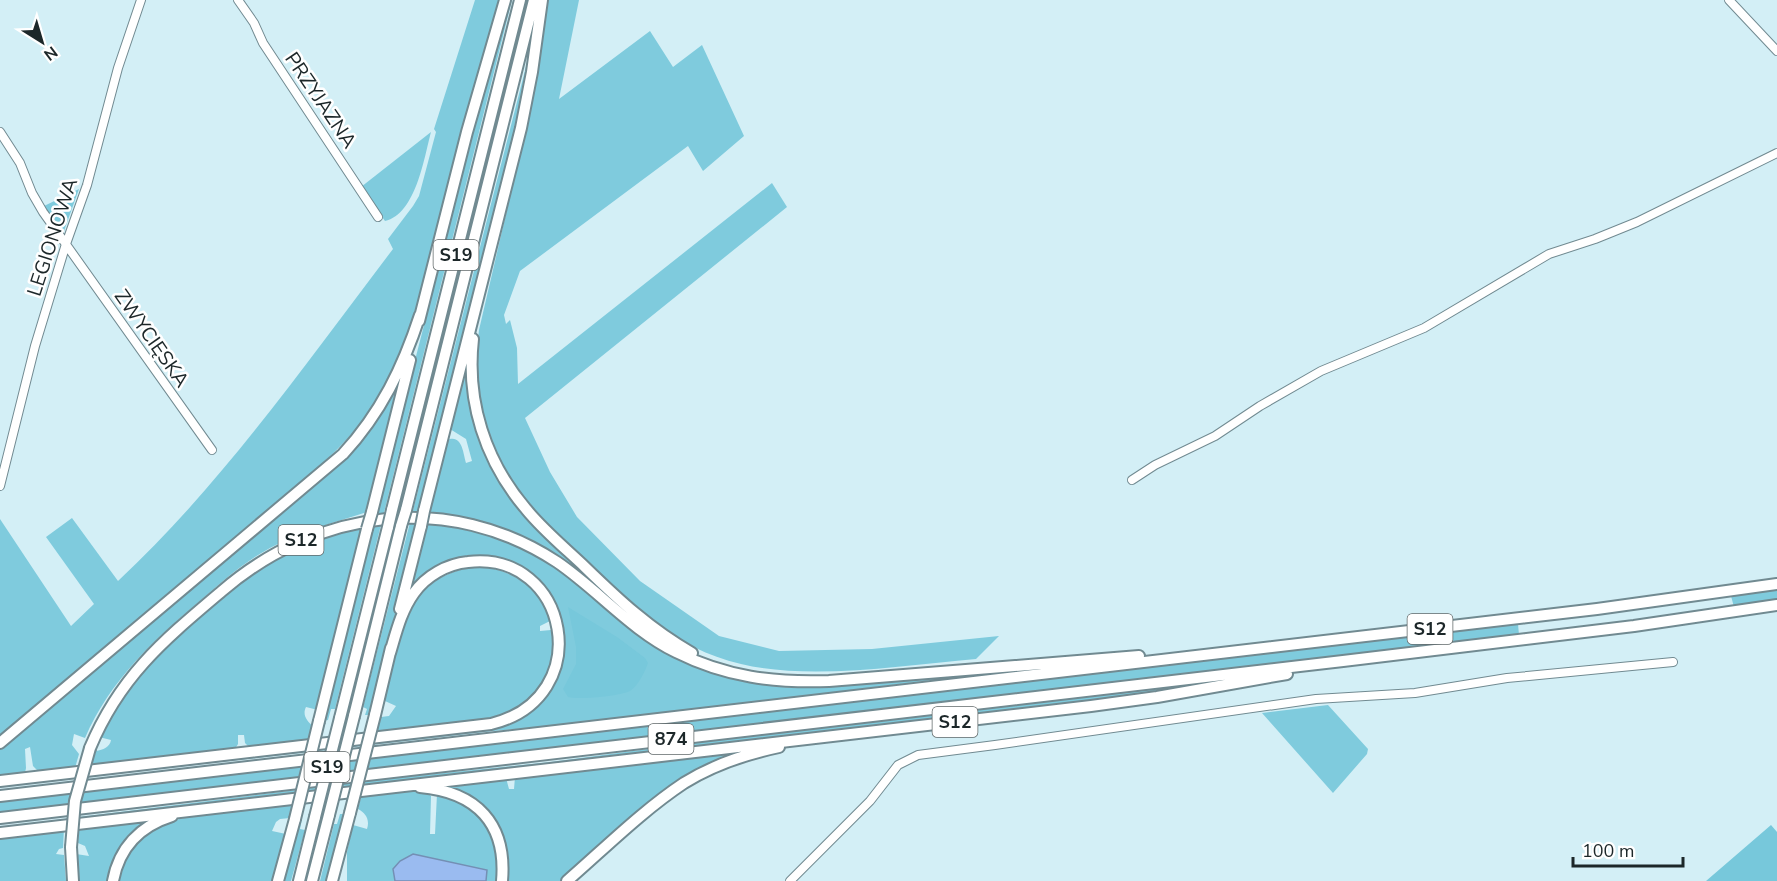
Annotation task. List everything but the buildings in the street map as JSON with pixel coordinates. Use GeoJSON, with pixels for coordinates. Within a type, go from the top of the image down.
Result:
{"type":"FeatureCollection","features":[{"type":"Feature","properties":{"kind":"highway"},"geometry":{"type":"LineString","coordinates":[[278,881],[467,132],[505,0]]}},
{"type":"Feature","properties":{"kind":"highway","name":"S19"},"geometry":{"type":"LineString","coordinates":[[299,881],[520,0]]}},
{"type":"Feature","properties":{"kind":"highway","name":"S19"},"geometry":{"type":"LineString","coordinates":[[312,881],[534,0]]}},
{"type":"Feature","properties":{"kind":"highway"},"geometry":{"type":"LineString","coordinates":[[332,881],[521,128],[542,0]]}},
{"type":"Feature","properties":{"kind":"highway"},"geometry":{"type":"LineString","coordinates":[[479,294],[472,356],[474,403],[480,429],[490,455],[510,489],[547,531],[649,626],[701,657],[737,675],[769,681],[820,682],[1150,655],[1182,658]]}},
{"type":"Feature","properties":{"kind":"highway"},"geometry":{"type":"LineString","coordinates":[[0,743],[343,454],[368,425],[384,401],[403,364],[420,315]]}},
{"type":"Feature","properties":{"kind":"highway","name":"S12"},"geometry":{"type":"LineString","coordinates":[[73,881],[71,847],[75,801],[90,748],[108,710],[134,672],[166,640],[238,577],[265,558],[296,542],[332,529],[372,520],[432,519],[466,524],[506,536],[558,563],[658,642],[692,660],[737,675]]}},
{"type":"Feature","properties":{"kind":"highway"},"geometry":{"type":"LineString","coordinates":[[0,781],[504,721],[528,708],[542,694],[557,663],[559,633],[550,606],[527,577],[500,564],[465,562],[455,564],[435,574],[415,591],[407,604],[390,653]]}},
{"type":"Feature","properties":{"kind":"highway","name":"S12"},"geometry":{"type":"LineString","coordinates":[[1182,658],[1629,606],[1777,584]]}},
{"type":"Feature","properties":{"kind":"highway","name":"S12"},"geometry":{"type":"LineString","coordinates":[[567,881],[657,803],[693,779],[737,758],[819,737],[1157,697],[1276,676],[1343,661],[1634,626],[1777,605]]}},
{"type":"Feature","properties":{"kind":"highway","name":"874"},"geometry":{"type":"LineString","coordinates":[[0,796],[1182,658]]}},
{"type":"Feature","properties":{"kind":"highway","name":"874"},"geometry":{"type":"LineString","coordinates":[[0,818],[1343,661]]}},
{"type":"Feature","properties":{"kind":"highway"},"geometry":{"type":"LineString","coordinates":[[0,833],[819,737]]}},
{"type":"Feature","properties":{"kind":"highway"},"geometry":{"type":"LineString","coordinates":[[390,786],[445,790],[456,793],[476,806],[488,818],[500,844],[503,862],[502,881]]}},
{"type":"Feature","properties":{"kind":"highway"},"geometry":{"type":"LineString","coordinates":[[113,881],[122,853],[142,830],[166,818],[205,808]]}},
{"type":"Feature","properties":{"kind":"highway"},"geometry":{"type":"LineString","coordinates":[[342,881],[343,840]]}},
{"type":"Feature","properties":{"kind":"street","name":"LEGIONOWA"},"geometry":{"type":"LineString","coordinates":[[0,486],[34,346],[87,185],[118,68],[141,0]]}},
{"type":"Feature","properties":{"kind":"street","name":"PRZYJAZNA"},"geometry":{"type":"LineString","coordinates":[[238,0],[254,23],[263,44],[378,217]]}},
{"type":"Feature","properties":{"kind":"street"},"geometry":{"type":"LineString","coordinates":[[1729,0],[1777,51]]}},
{"type":"Feature","properties":{"kind":"street","name":"ZWYCIĘSKA"},"geometry":{"type":"LineString","coordinates":[[0,132],[20,163],[36,201],[212,450]]}},
{"type":"Feature","properties":{"kind":"street"},"geometry":{"type":"LineString","coordinates":[[1132,480],[1155,465],[1215,436],[1260,406],[1321,371],[1424,328],[1549,254],[1637,222],[1777,153]]}},
{"type":"Feature","properties":{"kind":"street"},"geometry":{"type":"LineString","coordinates":[[790,881],[870,801],[898,765],[918,754],[1005,744],[1316,699],[1415,693],[1507,678],[1673,662]]}},
{"type":"Feature","properties":{"kind":"shaded area"},"geometry":{"type":"Polygon","coordinates":[[[475,0],[501,0],[472,91],[412,322],[399,358],[382,393],[348,438],[307,478],[0,736],[0,519],[71,626],[94,604],[46,537],[72,518],[118,581],[193,504],[262,421],[393,249],[388,239],[419,196],[436,132],[434,129],[475,0]]]}},
{"type":"Feature","properties":{"kind":"shaded area"},"geometry":{"type":"Polygon","coordinates":[[[510,0],[512,0],[335,709],[331,709],[328,720],[322,721],[492,52],[510,0]]]}},
{"type":"Feature","properties":{"kind":"shaded area"},"geometry":{"type":"Polygon","coordinates":[[[525,0],[529,0],[348,717],[344,717],[525,0]]]}},
{"type":"Feature","properties":{"kind":"shaded area"},"geometry":{"type":"Polygon","coordinates":[[[547,0],[579,0],[559,99],[650,31],[673,67],[702,45],[744,136],[703,171],[688,146],[520,271],[504,315],[506,324],[510,320],[517,348],[518,384],[772,183],[787,207],[525,418],[550,472],[577,517],[640,581],[719,636],[779,651],[872,649],[999,636],[976,659],[888,668],[797,671],[768,669],[717,657],[695,648],[656,624],[620,594],[548,525],[505,473],[489,443],[480,411],[477,346],[533,95],[547,0]]]}},
{"type":"Feature","properties":{"kind":"shaded area"},"geometry":{"type":"Polygon","coordinates":[[[534,35],[524,100],[370,715],[365,715],[367,709],[363,707],[534,35]]]}},
{"type":"Feature","properties":{"kind":"shaded area"},"geometry":{"type":"Polygon","coordinates":[[[431,132],[422,170],[411,197],[396,216],[385,221],[361,187],[431,132]]]}},
{"type":"Feature","properties":{"kind":"shaded area"},"geometry":{"type":"Polygon","coordinates":[[[79,189],[64,231],[42,207],[79,189]]]}},
{"type":"Feature","properties":{"kind":"shaded area"},"geometry":{"type":"Polygon","coordinates":[[[467,361],[487,455],[595,582],[555,554],[517,535],[478,522],[430,512],[447,440],[452,439],[459,442],[466,463],[472,461],[466,439],[450,429],[467,361]]]}},
{"type":"Feature","properties":{"kind":"shaded area"},"geometry":{"type":"Polygon","coordinates":[[[402,378],[367,512],[306,532],[270,548],[234,572],[184,615],[150,646],[120,679],[95,717],[85,738],[74,734],[72,745],[79,754],[75,768],[38,771],[33,766],[30,747],[25,749],[25,773],[0,776],[0,746],[325,474],[402,378]]]}},
{"type":"Feature","properties":{"kind":"shaded area"},"geometry":{"type":"Polygon","coordinates":[[[427,523],[491,537],[522,548],[569,577],[653,643],[691,664],[731,678],[773,686],[802,688],[992,673],[570,724],[0,787],[0,783],[492,727],[518,718],[530,710],[550,690],[561,665],[561,645],[533,578],[464,559],[408,592],[427,523]]]}},
{"type":"Feature","properties":{"kind":"shaded area"},"geometry":{"type":"Polygon","coordinates":[[[358,528],[358,530],[363,529],[318,710],[306,707],[305,710],[306,718],[313,726],[310,741],[249,747],[245,743],[244,735],[238,735],[238,744],[235,749],[91,766],[96,751],[109,745],[111,740],[99,737],[130,685],[173,640],[260,567],[309,542],[358,528]]]}},
{"type":"Feature","properties":{"kind":"shaded area"},"geometry":{"type":"Polygon","coordinates":[[[480,566],[504,572],[524,583],[540,599],[546,609],[550,621],[540,626],[540,631],[553,631],[553,646],[547,673],[541,684],[523,704],[497,717],[377,732],[381,717],[389,716],[396,706],[385,701],[401,632],[419,596],[434,582],[454,572],[480,566]]]}},
{"type":"Feature","properties":{"kind":"shaded area"},"geometry":{"type":"Polygon","coordinates":[[[1777,588],[1777,599],[1734,607],[1731,596],[1777,588]]]}},
{"type":"Feature","properties":{"kind":"shaded area"},"geometry":{"type":"Polygon","coordinates":[[[568,607],[617,637],[645,658],[648,663],[633,689],[599,697],[568,697],[563,689],[576,664],[576,647],[568,607]]]}},
{"type":"Feature","properties":{"kind":"shaded area"},"geometry":{"type":"Polygon","coordinates":[[[1518,624],[1519,635],[0,814],[0,800],[1518,624]]]}},
{"type":"Feature","properties":{"kind":"shaded area"},"geometry":{"type":"Polygon","coordinates":[[[1196,684],[1146,695],[0,830],[0,827],[376,780],[551,762],[692,743],[1196,684]]]}},
{"type":"Feature","properties":{"kind":"shaded area"},"geometry":{"type":"Polygon","coordinates":[[[1328,705],[1368,749],[1367,754],[1333,793],[1262,713],[1328,705]]]}},
{"type":"Feature","properties":{"kind":"shaded area"},"geometry":{"type":"Polygon","coordinates":[[[749,749],[713,763],[563,881],[506,881],[481,806],[470,797],[444,786],[506,778],[509,789],[514,789],[515,777],[749,749]]]}},
{"type":"Feature","properties":{"kind":"shaded area"},"geometry":{"type":"Polygon","coordinates":[[[425,791],[431,796],[430,834],[435,834],[437,794],[442,793],[463,804],[482,819],[494,844],[497,881],[347,881],[347,852],[353,825],[367,829],[368,826],[367,817],[358,809],[361,797],[425,791]]]}},
{"type":"Feature","properties":{"kind":"shaded area"},"geometry":{"type":"Polygon","coordinates":[[[293,805],[290,818],[280,819],[272,831],[286,834],[276,881],[117,881],[133,847],[141,837],[154,828],[213,813],[293,805]]]}},
{"type":"Feature","properties":{"kind":"shaded area"},"geometry":{"type":"Polygon","coordinates":[[[340,814],[346,814],[329,881],[320,881],[334,824],[337,824],[340,814]]]}},
{"type":"Feature","properties":{"kind":"shaded area"},"geometry":{"type":"Polygon","coordinates":[[[319,816],[324,816],[306,881],[303,881],[319,816]]]}},
{"type":"Feature","properties":{"kind":"shaded area"},"geometry":{"type":"Polygon","coordinates":[[[153,818],[109,881],[79,881],[76,854],[89,856],[85,846],[78,843],[79,827],[153,818]]]}},
{"type":"Feature","properties":{"kind":"shaded area"},"geometry":{"type":"Polygon","coordinates":[[[298,819],[302,819],[300,829],[305,830],[291,881],[282,881],[298,819]]]}},
{"type":"Feature","properties":{"kind":"shaded area"},"geometry":{"type":"Polygon","coordinates":[[[1771,825],[1777,832],[1777,881],[1706,881],[1771,825]]]}},
{"type":"Feature","properties":{"kind":"shaded area"},"geometry":{"type":"Polygon","coordinates":[[[64,828],[63,848],[59,849],[56,854],[64,855],[66,881],[0,881],[0,837],[64,828]]]}},
{"type":"Feature","properties":{"kind":"shaded area"},"geometry":{"type":"Polygon","coordinates":[[[413,854],[487,870],[486,881],[395,881],[393,869],[400,861],[413,854]]]}}]}
